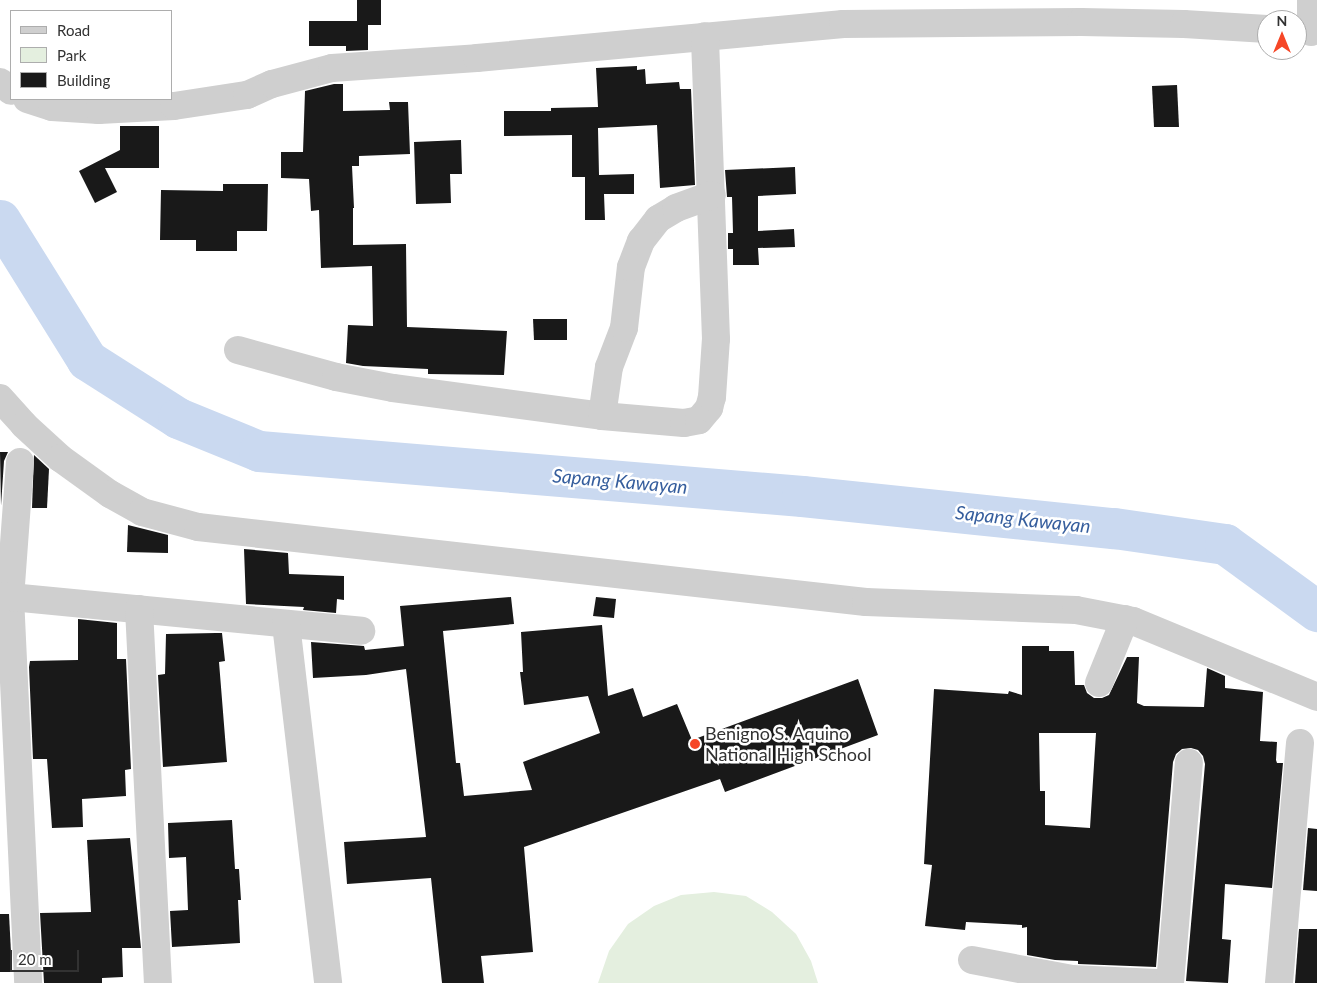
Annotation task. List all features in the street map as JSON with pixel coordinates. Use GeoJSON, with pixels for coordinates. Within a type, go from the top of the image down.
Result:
{"type":"FeatureCollection","features":[{"type":"Feature","properties":{"kind":"street"},"geometry":{"type":"LineString","coordinates":[[1308,32],[1311,0]]}},
{"type":"Feature","properties":{"kind":"street"},"geometry":{"type":"LineString","coordinates":[[30,100],[52,107],[99,110],[174,106],[246,95],[272,84],[332,68],[477,58],[843,24],[1081,22],[1184,24],[1257,29]]}},
{"type":"Feature","properties":{"kind":"street"},"geometry":{"type":"LineString","coordinates":[[238,350],[336,377],[394,388],[602,416],[684,423],[699,420],[709,408],[712,396],[716,339],[705,36]]}},
{"type":"Feature","properties":{"kind":"street"},"geometry":{"type":"LineString","coordinates":[[0,82],[10,90]]}},
{"type":"Feature","properties":{"kind":"street"},"geometry":{"type":"LineString","coordinates":[[602,416],[609,367],[624,328],[631,267],[641,241],[658,219],[676,208],[712,195]]}},
{"type":"Feature","properties":{"kind":"street"},"geometry":{"type":"LineString","coordinates":[[0,398],[24,425],[60,458],[110,494],[142,512],[198,526],[856,601],[1076,610],[1125,619],[1317,697]]}},
{"type":"Feature","properties":{"kind":"street"},"geometry":{"type":"LineString","coordinates":[[20,462],[5,596],[28,983]]}},
{"type":"Feature","properties":{"kind":"street"},"geometry":{"type":"LineString","coordinates":[[5,596],[362,631]]}},
{"type":"Feature","properties":{"kind":"street"},"geometry":{"type":"LineString","coordinates":[[139,609],[158,983]]}},
{"type":"Feature","properties":{"kind":"street"},"geometry":{"type":"LineString","coordinates":[[1099,683],[1125,619]]}},
{"type":"Feature","properties":{"kind":"street"},"geometry":{"type":"LineString","coordinates":[[286,624],[328,983]]}},
{"type":"Feature","properties":{"kind":"street"},"geometry":{"type":"LineString","coordinates":[[1279,983],[1300,743]]}},
{"type":"Feature","properties":{"kind":"street"},"geometry":{"type":"LineString","coordinates":[[1170,983],[1189,763]]}},
{"type":"Feature","properties":{"kind":"street"},"geometry":{"type":"LineString","coordinates":[[972,960],[1072,979],[1157,983]]}},
{"type":"Feature","properties":{"kind":"green space"},"geometry":{"type":"Polygon","coordinates":[[[714,892],[746,896],[772,912],[796,934],[811,961],[818,983],[598,983],[609,951],[628,924],[654,906],[681,895],[714,892]]]}},
{"type":"Feature","properties":{"kind":"building"},"geometry":{"type":"Polygon","coordinates":[[[357,0],[381,0],[381,25],[368,25],[368,50],[346,51],[346,46],[309,46],[309,21],[357,21],[357,0]]]}},
{"type":"Feature","properties":{"kind":"building"},"geometry":{"type":"Polygon","coordinates":[[[637,66],[637,70],[645,69],[646,84],[679,82],[680,89],[691,89],[695,185],[660,188],[657,125],[598,128],[599,175],[634,174],[634,194],[604,194],[605,220],[585,220],[585,177],[572,177],[572,135],[504,136],[504,111],[551,111],[551,108],[598,107],[596,68],[637,66]]]}},
{"type":"Feature","properties":{"kind":"building"},"geometry":{"type":"Polygon","coordinates":[[[334,84],[343,84],[343,111],[390,110],[389,102],[408,102],[410,154],[359,156],[359,166],[352,166],[353,245],[406,244],[407,327],[507,331],[504,375],[428,374],[428,369],[363,366],[346,363],[348,325],[373,326],[372,266],[321,268],[319,210],[311,211],[309,179],[281,178],[281,152],[303,152],[305,91],[334,84]]]}},
{"type":"Feature","properties":{"kind":"building"},"geometry":{"type":"Polygon","coordinates":[[[1177,85],[1179,127],[1154,127],[1152,86],[1177,85]]]}},
{"type":"Feature","properties":{"kind":"building"},"geometry":{"type":"Polygon","coordinates":[[[120,126],[159,126],[159,168],[105,168],[117,192],[95,203],[79,171],[120,150],[120,126]]]}},
{"type":"Feature","properties":{"kind":"building"},"geometry":{"type":"Polygon","coordinates":[[[461,140],[462,174],[450,174],[451,203],[416,204],[414,142],[461,140]]]}},
{"type":"Feature","properties":{"kind":"building"},"geometry":{"type":"Polygon","coordinates":[[[795,167],[796,194],[758,196],[758,231],[794,229],[795,247],[758,248],[759,265],[733,265],[733,249],[728,249],[728,233],[733,233],[732,197],[727,197],[725,170],[795,167]]]}},
{"type":"Feature","properties":{"kind":"building"},"geometry":{"type":"Polygon","coordinates":[[[223,184],[268,184],[267,231],[237,231],[237,251],[196,251],[196,240],[160,240],[161,190],[223,191],[223,184]]]}},
{"type":"Feature","properties":{"kind":"building"},"geometry":{"type":"Polygon","coordinates":[[[533,319],[567,319],[567,340],[534,340],[533,319]]]}},
{"type":"Feature","properties":{"kind":"building"},"geometry":{"type":"Polygon","coordinates":[[[0,452],[8,452],[4,461],[1,506],[0,452]]]}},
{"type":"Feature","properties":{"kind":"building"},"geometry":{"type":"Polygon","coordinates":[[[34,455],[49,469],[47,508],[32,508],[34,455]]]}},
{"type":"Feature","properties":{"kind":"building"},"geometry":{"type":"Polygon","coordinates":[[[128,525],[168,535],[168,553],[127,552],[128,525]]]}},
{"type":"Feature","properties":{"kind":"building"},"geometry":{"type":"Polygon","coordinates":[[[244,549],[288,553],[289,574],[344,576],[344,600],[337,599],[336,613],[303,610],[304,607],[246,604],[244,549]]]}},
{"type":"Feature","properties":{"kind":"building"},"geometry":{"type":"Polygon","coordinates":[[[511,597],[514,624],[443,631],[456,763],[460,763],[464,796],[532,790],[523,762],[600,733],[588,696],[524,705],[520,672],[523,672],[521,632],[602,625],[608,696],[633,688],[643,717],[677,704],[692,740],[858,679],[878,735],[725,792],[720,779],[524,847],[533,952],[481,956],[484,983],[442,983],[431,878],[347,884],[344,842],[426,837],[406,669],[366,675],[313,678],[311,642],[364,646],[365,650],[404,646],[400,606],[511,597]]]}},
{"type":"Feature","properties":{"kind":"building"},"geometry":{"type":"Polygon","coordinates":[[[596,597],[616,599],[614,618],[593,616],[596,597]]]}},
{"type":"Feature","properties":{"kind":"building"},"geometry":{"type":"Polygon","coordinates":[[[78,619],[117,623],[117,659],[126,659],[131,769],[125,770],[126,796],[82,799],[83,827],[52,828],[47,759],[33,759],[29,667],[30,661],[78,660],[78,619]]]}},
{"type":"Feature","properties":{"kind":"building"},"geometry":{"type":"Polygon","coordinates":[[[222,633],[225,661],[219,662],[227,762],[163,767],[158,675],[165,674],[166,634],[222,633]]]}},
{"type":"Feature","properties":{"kind":"building"},"geometry":{"type":"Polygon","coordinates":[[[1022,646],[1049,646],[1049,651],[1074,651],[1075,685],[1084,685],[1087,693],[1094,698],[1102,698],[1109,695],[1127,657],[1139,657],[1137,703],[1144,706],[1204,707],[1207,668],[1225,676],[1225,688],[1263,692],[1260,741],[1277,742],[1276,760],[1277,763],[1283,763],[1272,888],[1225,884],[1222,939],[1231,940],[1228,983],[1186,981],[1205,764],[1203,756],[1198,750],[1191,748],[1182,749],[1176,754],[1173,762],[1156,967],[1078,964],[1078,961],[1055,960],[1027,955],[1027,927],[1022,928],[1022,925],[966,922],[965,930],[925,926],[932,865],[924,864],[934,689],[1008,694],[1009,691],[1022,695],[1022,646]],[[1039,733],[1040,791],[1045,791],[1045,825],[1090,828],[1096,733],[1039,733]]]}},
{"type":"Feature","properties":{"kind":"building"},"geometry":{"type":"Polygon","coordinates":[[[232,820],[235,869],[239,869],[241,900],[238,900],[240,943],[172,947],[170,911],[188,910],[186,857],[169,858],[168,823],[232,820]]]}},
{"type":"Feature","properties":{"kind":"building"},"geometry":{"type":"Polygon","coordinates":[[[1308,828],[1317,829],[1317,891],[1303,890],[1308,828]]]}},
{"type":"Feature","properties":{"kind":"building"},"geometry":{"type":"Polygon","coordinates":[[[130,838],[141,948],[122,948],[123,977],[102,978],[102,983],[44,983],[40,913],[91,912],[87,840],[130,838]]]}},
{"type":"Feature","properties":{"kind":"building"},"geometry":{"type":"Polygon","coordinates":[[[0,914],[9,914],[12,972],[0,972],[0,914]]]}},
{"type":"Feature","properties":{"kind":"building"},"geometry":{"type":"Polygon","coordinates":[[[1299,929],[1317,929],[1317,983],[1295,983],[1299,929]]]}},
{"type":"Feature","properties":{"kind":"waterway","name":"Sapang Kawayan"},"geometry":{"type":"LineString","coordinates":[[0,220],[87,360],[178,418],[259,451],[802,496],[1114,528],[1225,544],[1317,611]]}},
{"type":"Feature","properties":{"kind":"place","name":"Benigno S. Aquino National High School"},"geometry":{"type":"Point","coordinates":[695,744]}}]}
